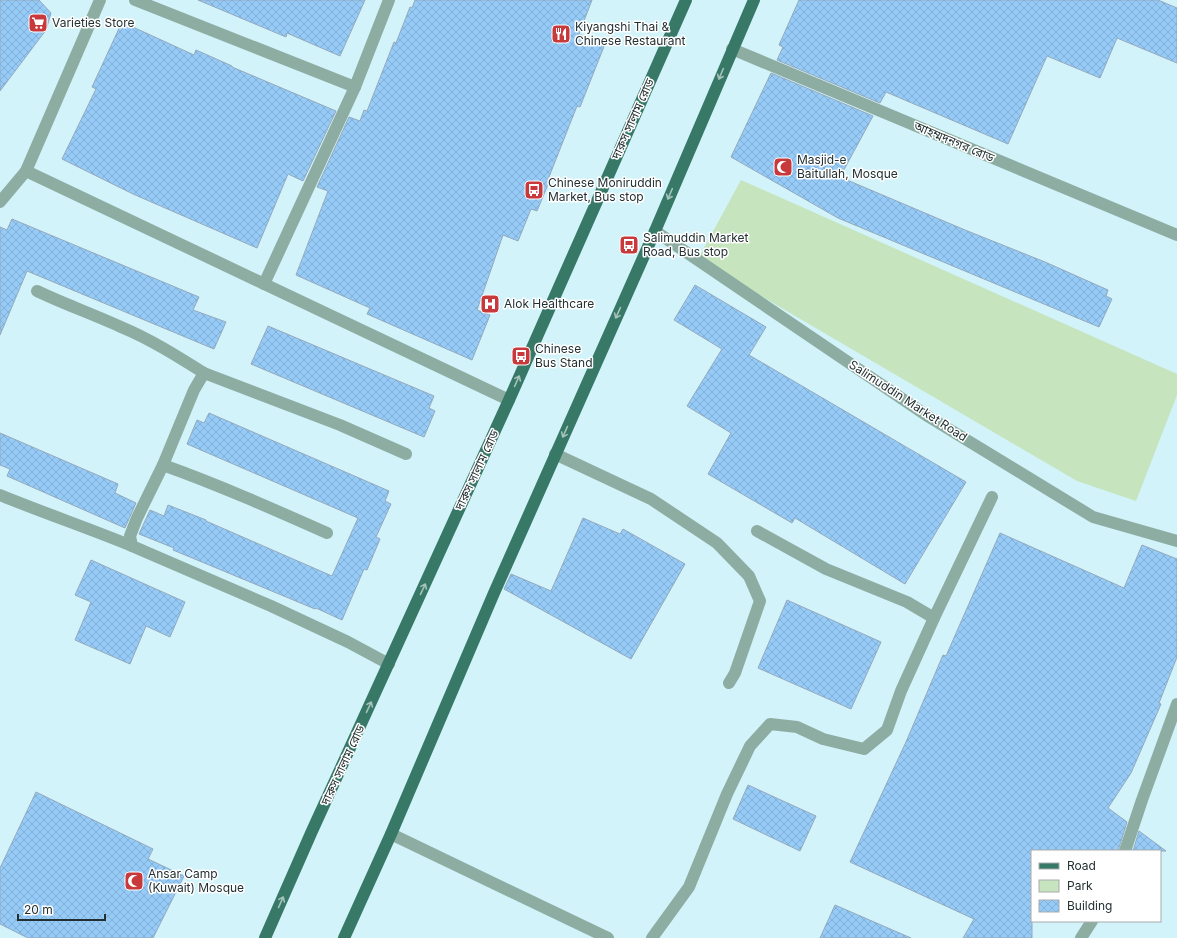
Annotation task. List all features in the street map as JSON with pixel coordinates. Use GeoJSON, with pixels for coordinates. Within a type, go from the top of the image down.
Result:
{"type":"FeatureCollection","features":[{"type":"Feature","properties":{"kind":"main road","name":"দারুস সালাম রোড"},"geometry":{"type":"LineString","coordinates":[[265,938],[312,831],[509,400],[686,0]]}},
{"type":"Feature","properties":{"kind":"main road"},"geometry":{"type":"LineString","coordinates":[[344,938],[391,834],[555,454],[655,231],[754,0]]}},
{"type":"Feature","properties":{"kind":"street"},"geometry":{"type":"LineString","coordinates":[[0,202],[26,171],[100,0]]}},
{"type":"Feature","properties":{"kind":"street"},"geometry":{"type":"LineString","coordinates":[[135,0],[355,87]]}},
{"type":"Feature","properties":{"kind":"street"},"geometry":{"type":"LineString","coordinates":[[264,284],[355,87],[389,0]]}},
{"type":"Feature","properties":{"kind":"street","name":"আহম্মদনগর রোড"},"geometry":{"type":"LineString","coordinates":[[732,49],[1177,236]]}},
{"type":"Feature","properties":{"kind":"street"},"geometry":{"type":"LineString","coordinates":[[26,171],[509,400]]}},
{"type":"Feature","properties":{"kind":"street","name":"Salimuddin Market Road"},"geometry":{"type":"LineString","coordinates":[[655,231],[929,417],[1093,517],[1177,541]]}},
{"type":"Feature","properties":{"kind":"street"},"geometry":{"type":"LineString","coordinates":[[37,291],[122,327],[162,347],[204,373],[340,425],[406,454]]}},
{"type":"Feature","properties":{"kind":"street"},"geometry":{"type":"LineString","coordinates":[[132,546],[130,536],[136,518],[162,465],[194,390],[204,373]]}},
{"type":"Feature","properties":{"kind":"street"},"geometry":{"type":"LineString","coordinates":[[555,454],[651,499],[717,543],[749,576],[760,601],[735,673],[729,683]]}},
{"type":"Feature","properties":{"kind":"street"},"geometry":{"type":"LineString","coordinates":[[162,465],[211,482],[327,533]]}},
{"type":"Feature","properties":{"kind":"street"},"geometry":{"type":"LineString","coordinates":[[0,494],[46,514],[96,531],[272,606],[348,642],[389,664]]}},
{"type":"Feature","properties":{"kind":"street"},"geometry":{"type":"LineString","coordinates":[[652,938],[689,887],[727,794],[750,746],[770,724],[797,727],[823,739],[864,749],[887,730],[901,691],[992,497]]}},
{"type":"Feature","properties":{"kind":"street"},"geometry":{"type":"LineString","coordinates":[[757,531],[826,569],[907,602],[934,618]]}},
{"type":"Feature","properties":{"kind":"street"},"geometry":{"type":"LineString","coordinates":[[1125,850],[1177,704]]}},
{"type":"Feature","properties":{"kind":"street"},"geometry":{"type":"LineString","coordinates":[[391,834],[608,938]]}},
{"type":"Feature","properties":{"kind":"street"},"geometry":{"type":"LineString","coordinates":[[1081,938],[1091,922]]}},
{"type":"Feature","properties":{"kind":"green space"},"geometry":{"type":"Polygon","coordinates":[[[741,180],[1177,374],[1177,395],[1136,501],[1077,481],[698,259],[741,180]]]}},
{"type":"Feature","properties":{"kind":"building"},"geometry":{"type":"Polygon","coordinates":[[[0,0],[39,0],[51,13],[46,30],[0,91],[0,0]]]}},
{"type":"Feature","properties":{"kind":"building"},"geometry":{"type":"Polygon","coordinates":[[[198,0],[365,0],[340,56],[287,33],[286,37],[198,0]]]}},
{"type":"Feature","properties":{"kind":"building"},"geometry":{"type":"Polygon","coordinates":[[[415,0],[592,0],[579,34],[605,44],[580,107],[577,106],[537,211],[531,209],[518,241],[503,235],[477,310],[490,315],[472,360],[367,314],[370,308],[296,275],[328,191],[317,187],[349,117],[360,121],[364,110],[367,111],[394,42],[396,43],[410,7],[412,8],[415,0]]]}},
{"type":"Feature","properties":{"kind":"building"},"geometry":{"type":"Polygon","coordinates":[[[799,0],[1158,0],[1177,8],[1177,63],[1117,38],[1100,78],[1047,56],[1008,144],[886,92],[880,103],[777,60],[783,47],[779,45],[799,0]]]}},
{"type":"Feature","properties":{"kind":"building"},"geometry":{"type":"Polygon","coordinates":[[[122,22],[194,55],[196,50],[232,67],[336,111],[303,181],[288,174],[257,248],[133,194],[62,159],[96,89],[92,87],[122,22]]]}},
{"type":"Feature","properties":{"kind":"building"},"geometry":{"type":"Polygon","coordinates":[[[771,73],[873,116],[840,177],[1045,262],[1108,290],[1106,296],[1112,299],[1099,327],[838,218],[731,157],[771,73]]]}},
{"type":"Feature","properties":{"kind":"building"},"geometry":{"type":"Polygon","coordinates":[[[12,219],[199,297],[193,310],[226,322],[214,349],[27,271],[0,335],[0,227],[7,230],[12,219]]]}},
{"type":"Feature","properties":{"kind":"building"},"geometry":{"type":"Polygon","coordinates":[[[695,285],[766,327],[749,355],[966,482],[905,584],[795,518],[792,523],[708,474],[731,433],[687,406],[722,349],[674,320],[695,285]]]}},
{"type":"Feature","properties":{"kind":"building"},"geometry":{"type":"Polygon","coordinates":[[[268,326],[434,396],[429,408],[435,411],[424,437],[251,364],[268,326]]]}},
{"type":"Feature","properties":{"kind":"building"},"geometry":{"type":"Polygon","coordinates":[[[209,413],[389,491],[385,501],[391,504],[376,537],[380,539],[367,570],[364,569],[342,620],[173,550],[174,548],[139,534],[150,510],[164,516],[168,505],[206,520],[332,576],[358,518],[187,444],[197,420],[204,423],[209,413]]]}},
{"type":"Feature","properties":{"kind":"building"},"geometry":{"type":"Polygon","coordinates":[[[0,433],[118,484],[115,493],[136,503],[125,528],[7,476],[10,469],[0,465],[0,433]]]}},
{"type":"Feature","properties":{"kind":"building"},"geometry":{"type":"Polygon","coordinates":[[[583,518],[620,534],[623,529],[685,564],[631,659],[504,589],[511,574],[551,591],[583,518]]]}},
{"type":"Feature","properties":{"kind":"building"},"geometry":{"type":"Polygon","coordinates":[[[1000,533],[1124,588],[1142,545],[1177,559],[1177,657],[1159,703],[1161,704],[1131,773],[1108,808],[1127,822],[1118,850],[1031,850],[1032,938],[963,938],[974,919],[850,862],[906,742],[943,655],[946,656],[1000,533]]]}},
{"type":"Feature","properties":{"kind":"building"},"geometry":{"type":"Polygon","coordinates":[[[91,560],[185,602],[170,637],[146,626],[130,664],[75,640],[91,602],[75,595],[91,560]]]}},
{"type":"Feature","properties":{"kind":"building"},"geometry":{"type":"Polygon","coordinates":[[[787,600],[881,642],[851,709],[758,668],[787,600]]]}},
{"type":"Feature","properties":{"kind":"building"},"geometry":{"type":"Polygon","coordinates":[[[748,785],[816,816],[800,851],[733,819],[748,785]]]}},
{"type":"Feature","properties":{"kind":"building"},"geometry":{"type":"Polygon","coordinates":[[[36,792],[153,849],[148,859],[184,876],[153,938],[28,938],[0,924],[0,868],[36,792]]]}},
{"type":"Feature","properties":{"kind":"building"},"geometry":{"type":"Polygon","coordinates":[[[1139,831],[1166,851],[1161,850],[1133,850],[1139,831]]]}},
{"type":"Feature","properties":{"kind":"building"},"geometry":{"type":"Polygon","coordinates":[[[835,905],[911,938],[820,938],[835,905]]]}},
{"type":"Feature","properties":{"kind":"place","name":"Varieties Store"},"geometry":{"type":"Point","coordinates":[38,23]}},
{"type":"Feature","properties":{"kind":"place","name":"Kiyangshi Thai & Chinese Restaurant"},"geometry":{"type":"Point","coordinates":[561,34]}},
{"type":"Feature","properties":{"kind":"place","name":"Masjid-e Baitullah, Mosque"},"geometry":{"type":"Point","coordinates":[783,167]}},
{"type":"Feature","properties":{"kind":"place","name":"Chinese Moniruddin Market, Bus stop"},"geometry":{"type":"Point","coordinates":[534,190]}},
{"type":"Feature","properties":{"kind":"place","name":"Salimuddin Market Road, Bus stop"},"geometry":{"type":"Point","coordinates":[629,245]}},
{"type":"Feature","properties":{"kind":"place","name":"Alok Healthcare"},"geometry":{"type":"Point","coordinates":[490,304]}},
{"type":"Feature","properties":{"kind":"place","name":"Chinese Bus Stand"},"geometry":{"type":"Point","coordinates":[521,356]}},
{"type":"Feature","properties":{"kind":"place","name":"Ansar Camp (Kuwait) Mosque"},"geometry":{"type":"Point","coordinates":[134,881]}}]}
